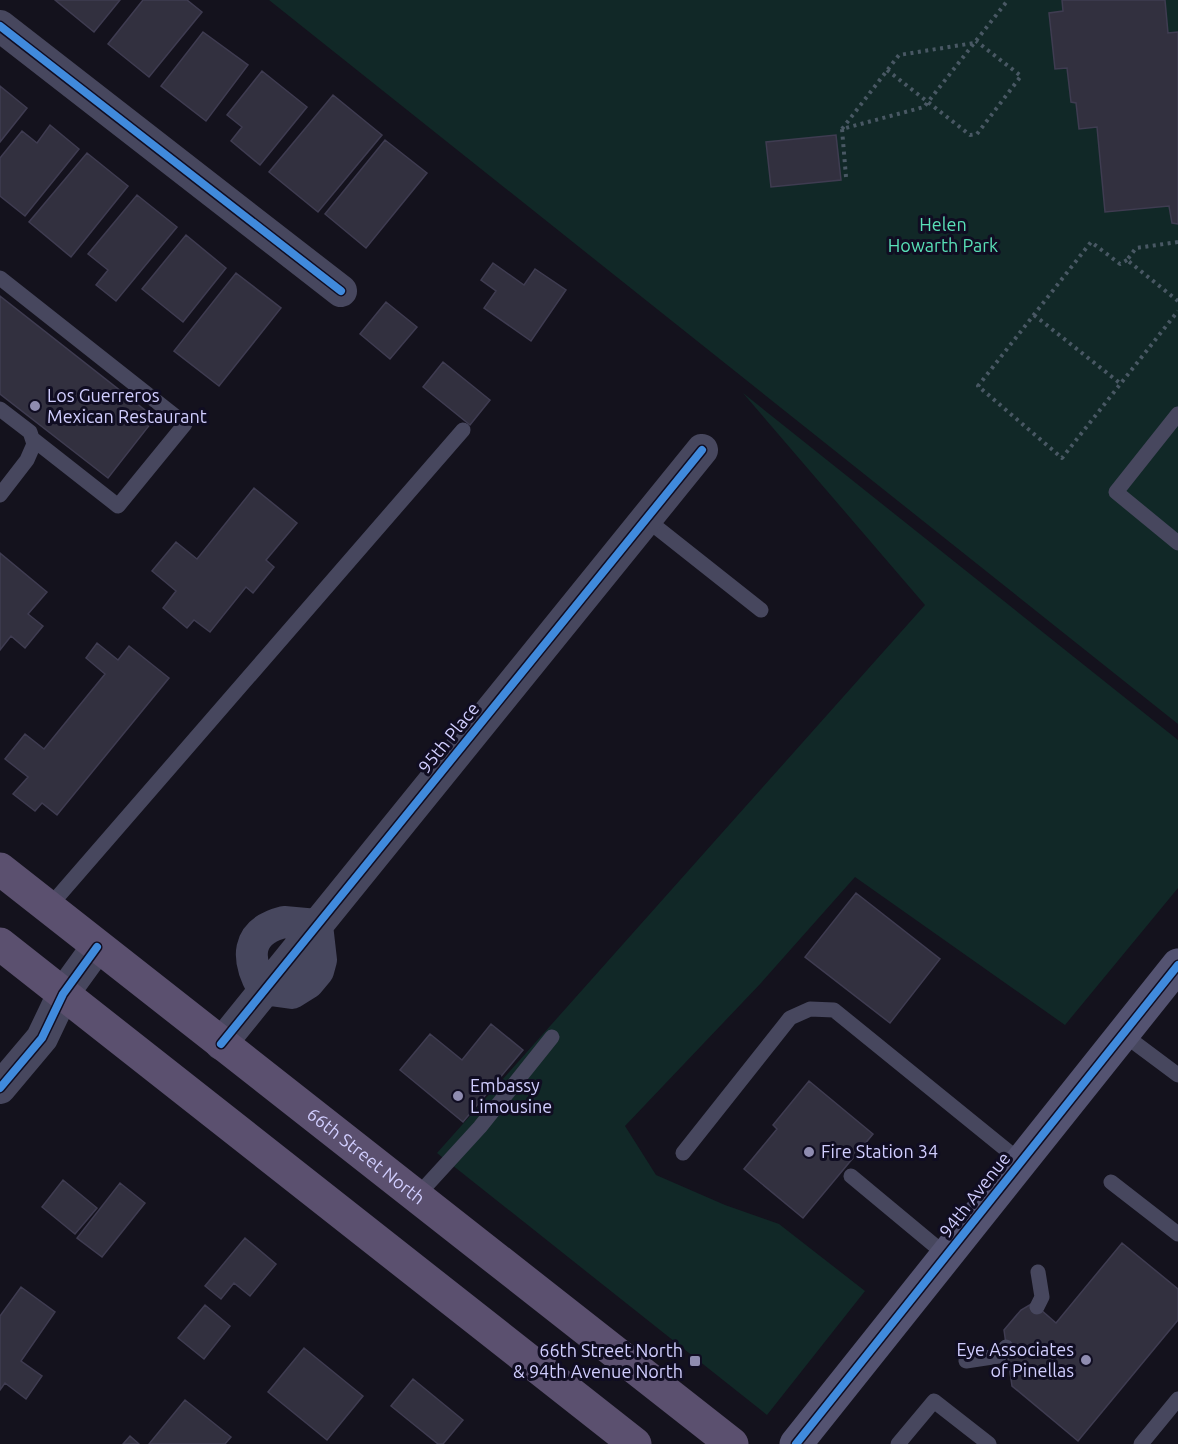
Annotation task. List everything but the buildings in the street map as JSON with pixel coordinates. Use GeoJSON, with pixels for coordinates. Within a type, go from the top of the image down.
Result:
{"type":"FeatureCollection","features":[{"type":"Feature","properties":{"kind":"main road","name":"66th Street North"},"geometry":{"type":"LineString","coordinates":[[0,869],[732,1444]]}},
{"type":"Feature","properties":{"kind":"main road"},"geometry":{"type":"LineString","coordinates":[[0,944],[635,1444]]}},
{"type":"Feature","properties":{"kind":"street"},"geometry":{"type":"LineString","coordinates":[[0,26],[341,291]]}},
{"type":"Feature","properties":{"kind":"street","name":"95th Place"},"geometry":{"type":"LineString","coordinates":[[221,1044],[263,989],[702,450]]}},
{"type":"Feature","properties":{"kind":"street"},"geometry":{"type":"LineString","coordinates":[[0,1088],[42,1038],[63,994],[97,947]]}},
{"type":"Feature","properties":{"kind":"street","name":"94th Avenue"},"geometry":{"type":"LineString","coordinates":[[796,1444],[1178,965]]}},
{"type":"Feature","properties":{"kind":"lane"},"geometry":{"type":"LineString","coordinates":[[0,278],[185,424],[118,506],[34,440],[30,432],[0,409]]}},
{"type":"Feature","properties":{"kind":"lane"},"geometry":{"type":"LineString","coordinates":[[1178,414],[1116,492],[1178,543]]}},
{"type":"Feature","properties":{"kind":"lane"},"geometry":{"type":"LineString","coordinates":[[48,908],[463,430]]}},
{"type":"Feature","properties":{"kind":"lane"},"geometry":{"type":"LineString","coordinates":[[0,495],[33,450],[34,440]]}},
{"type":"Feature","properties":{"kind":"lane"},"geometry":{"type":"LineString","coordinates":[[646,519],[761,610]]}},
{"type":"Feature","properties":{"kind":"lane"},"geometry":{"type":"LineString","coordinates":[[683,1153],[790,1018],[810,1009],[834,1010],[1020,1161]]}},
{"type":"Feature","properties":{"kind":"lane"},"geometry":{"type":"LineString","coordinates":[[1123,1034],[1178,1075]]}},
{"type":"Feature","properties":{"kind":"lane"},"geometry":{"type":"LineString","coordinates":[[416,1197],[480,1127],[552,1037]]}},
{"type":"Feature","properties":{"kind":"lane"},"geometry":{"type":"LineString","coordinates":[[851,1176],[946,1255]]}},
{"type":"Feature","properties":{"kind":"lane"},"geometry":{"type":"LineString","coordinates":[[1111,1182],[1178,1234]]}},
{"type":"Feature","properties":{"kind":"lane"},"geometry":{"type":"LineString","coordinates":[[1037,1307],[1042,1297],[1038,1272]]}},
{"type":"Feature","properties":{"kind":"lane"},"geometry":{"type":"LineString","coordinates":[[966,1361],[999,1356],[1006,1347]]}},
{"type":"Feature","properties":{"kind":"lane"},"geometry":{"type":"LineString","coordinates":[[1141,1444],[1178,1399]]}},
{"type":"Feature","properties":{"kind":"lane"},"geometry":{"type":"LineString","coordinates":[[898,1444],[934,1401],[989,1444]]}},
{"type":"Feature","properties":{"kind":"path"},"geometry":{"type":"LineString","coordinates":[[842,129],[924,107],[1008,0]]}},
{"type":"Feature","properties":{"kind":"path"},"geometry":{"type":"LineString","coordinates":[[846,177],[842,129],[887,70],[899,55],[975,42],[1021,76],[977,134],[970,135],[887,70]]}},
{"type":"Feature","properties":{"kind":"path"},"geometry":{"type":"LineString","coordinates":[[1178,242],[1136,248],[1127,260],[1120,264],[1091,242],[978,386],[1062,458],[1178,311]]}},
{"type":"Feature","properties":{"kind":"path"},"geometry":{"type":"LineString","coordinates":[[1127,260],[1178,301]]}},
{"type":"Feature","properties":{"kind":"path"},"geometry":{"type":"LineString","coordinates":[[1034,315],[1121,384]]}},
{"type":"Feature","properties":{"kind":"green space","name":"Helen Howarth Park"},"geometry":{"type":"Polygon","coordinates":[[[269,0],[1178,0],[1178,724],[269,0]]]}},
{"type":"Feature","properties":{"kind":"green space"},"geometry":{"type":"Polygon","coordinates":[[[743,393],[1178,740],[1178,888],[1065,1025],[855,877],[761,983],[625,1126],[656,1175],[725,1205],[779,1224],[865,1291],[767,1415],[437,1153],[925,605],[743,393]]]}},
{"type":"Feature","properties":{"kind":"cycle path"},"geometry":{"type":"LineString","coordinates":[[0,26],[341,291]]}},
{"type":"Feature","properties":{"kind":"cycle path"},"geometry":{"type":"LineString","coordinates":[[221,1044],[702,450]]}},
{"type":"Feature","properties":{"kind":"cycle path"},"geometry":{"type":"LineString","coordinates":[[0,1088],[42,1038],[63,994],[97,947]]}},
{"type":"Feature","properties":{"kind":"cycle path"},"geometry":{"type":"LineString","coordinates":[[796,1444],[1178,965]]}},
{"type":"Feature","properties":{"kind":"place","name":"Los Guerreros Mexican Restaurant"},"geometry":{"type":"Point","coordinates":[35,406]}},
{"type":"Feature","properties":{"kind":"place","name":"Embassy Limousine"},"geometry":{"type":"Point","coordinates":[458,1096]}},
{"type":"Feature","properties":{"kind":"place","name":"Fire Station 34"},"geometry":{"type":"Point","coordinates":[809,1152]}},
{"type":"Feature","properties":{"kind":"place","name":"Eye Associates of Pinellas"},"geometry":{"type":"Point","coordinates":[1086,1360]}},
{"type":"Feature","properties":{"kind":"place","name":"66th Street North & 94th Avenue North"},"geometry":{"type":"Point","coordinates":[695,1361]}}]}
